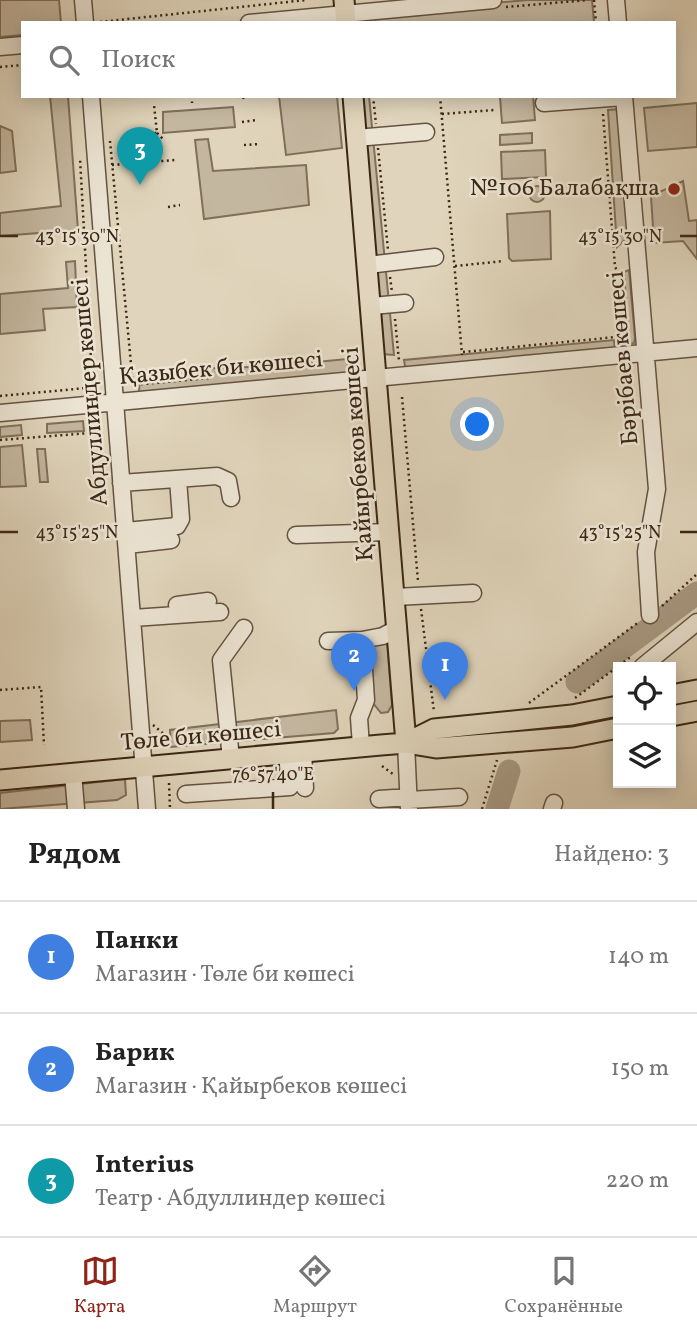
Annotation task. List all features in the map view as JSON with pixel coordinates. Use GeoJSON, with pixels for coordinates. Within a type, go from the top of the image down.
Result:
{"type":"FeatureCollection","features":[{"type":"Feature","properties":{"kind":"main road","name":"Қайырбеков көшесі"},"geometry":{"type":"LineString","coordinates":[[353,98],[406,743]]}},
{"type":"Feature","properties":{"kind":"main road"},"geometry":{"type":"LineString","coordinates":[[676,694],[697,690]]}},
{"type":"Feature","properties":{"kind":"main road","name":"Төле би көшесі"},"geometry":{"type":"LineString","coordinates":[[406,743],[434,729],[613,703]]}},
{"type":"Feature","properties":{"kind":"main road"},"geometry":{"type":"LineString","coordinates":[[676,715],[697,711]]}},
{"type":"Feature","properties":{"kind":"main road","name":"Төле би көшесі"},"geometry":{"type":"LineString","coordinates":[[0,780],[361,746],[406,743],[436,748],[573,737],[613,729]]}},
{"type":"Feature","properties":{"kind":"street"},"geometry":{"type":"LineString","coordinates":[[83,0],[85,21]]}},
{"type":"Feature","properties":{"kind":"street"},"geometry":{"type":"LineString","coordinates":[[266,21],[491,0]]}},
{"type":"Feature","properties":{"kind":"street"},"geometry":{"type":"LineString","coordinates":[[616,0],[618,21]]}},
{"type":"Feature","properties":{"kind":"street"},"geometry":{"type":"LineString","coordinates":[[0,47],[21,45]]}},
{"type":"Feature","properties":{"kind":"street","name":"Абдуллиндер көшесі"},"geometry":{"type":"LineString","coordinates":[[91,98],[114,402],[146,766],[147,809]]}},
{"type":"Feature","properties":{"kind":"street"},"geometry":{"type":"LineString","coordinates":[[544,103],[613,98]]}},
{"type":"Feature","properties":{"kind":"street","name":"Бәрібаев көшесі"},"geometry":{"type":"LineString","coordinates":[[624,98],[657,489],[646,552],[650,615]]}},
{"type":"Feature","properties":{"kind":"street"},"geometry":{"type":"LineString","coordinates":[[356,138],[426,132]]}},
{"type":"Feature","properties":{"kind":"street"},"geometry":{"type":"LineString","coordinates":[[368,265],[435,257]]}},
{"type":"Feature","properties":{"kind":"street"},"geometry":{"type":"LineString","coordinates":[[372,306],[399,303]]}},
{"type":"Feature","properties":{"kind":"street"},"geometry":{"type":"LineString","coordinates":[[551,344],[553,361]]}},
{"type":"Feature","properties":{"kind":"street","name":"Қазыбек би көшесі"},"geometry":{"type":"LineString","coordinates":[[0,414],[697,348]]}},
{"type":"Feature","properties":{"kind":"street"},"geometry":{"type":"LineString","coordinates":[[121,484],[217,476],[228,481],[231,498]]}},
{"type":"Feature","properties":{"kind":"street"},"geometry":{"type":"LineString","coordinates":[[126,538],[177,526],[181,519],[178,479]]}},
{"type":"Feature","properties":{"kind":"street"},"geometry":{"type":"LineString","coordinates":[[296,535],[388,532]]}},
{"type":"Feature","properties":{"kind":"street"},"geometry":{"type":"LineString","coordinates":[[126,538],[171,540]]}},
{"type":"Feature","properties":{"kind":"street"},"geometry":{"type":"LineString","coordinates":[[395,597],[473,593]]}},
{"type":"Feature","properties":{"kind":"street"},"geometry":{"type":"LineString","coordinates":[[133,618],[214,606]]}},
{"type":"Feature","properties":{"kind":"street"},"geometry":{"type":"LineString","coordinates":[[637,662],[697,622]]}},
{"type":"Feature","properties":{"kind":"street"},"geometry":{"type":"LineString","coordinates":[[231,759],[221,660],[244,628]]}},
{"type":"Feature","properties":{"kind":"street"},"geometry":{"type":"LineString","coordinates":[[328,641],[362,640],[383,636],[398,628]]}},
{"type":"Feature","properties":{"kind":"street"},"geometry":{"type":"LineString","coordinates":[[361,746],[359,719],[366,700],[362,640]]}},
{"type":"Feature","properties":{"kind":"street","name":"Қайырбеков көшесі"},"geometry":{"type":"LineString","coordinates":[[406,743],[409,802]]}},
{"type":"Feature","properties":{"kind":"street"},"geometry":{"type":"LineString","coordinates":[[295,753],[305,788]]}},
{"type":"Feature","properties":{"kind":"street"},"geometry":{"type":"LineString","coordinates":[[186,794],[289,787],[295,753]]}},
{"type":"Feature","properties":{"kind":"street"},"geometry":{"type":"LineString","coordinates":[[73,773],[76,809]]}},
{"type":"Feature","properties":{"kind":"street"},"geometry":{"type":"LineString","coordinates":[[379,799],[409,802],[459,797]]}},
{"type":"Feature","properties":{"kind":"path"},"geometry":{"type":"LineString","coordinates":[[109,21],[306,0]]}},
{"type":"Feature","properties":{"kind":"path"},"geometry":{"type":"LineString","coordinates":[[594,0],[596,21]]}},
{"type":"Feature","properties":{"kind":"path"},"geometry":{"type":"LineString","coordinates":[[0,67],[21,65]]}},
{"type":"Feature","properties":{"kind":"path"},"geometry":{"type":"LineString","coordinates":[[192,98],[192,103]]}},
{"type":"Feature","properties":{"kind":"path"},"geometry":{"type":"LineString","coordinates":[[373,98],[389,262],[399,303],[399,361]]}},
{"type":"Feature","properties":{"kind":"path"},"geometry":{"type":"LineString","coordinates":[[440,98],[463,369]]}},
{"type":"Feature","properties":{"kind":"path"},"geometry":{"type":"LineString","coordinates":[[602,99],[615,267],[622,279],[624,328],[617,328],[617,351]]}},
{"type":"Feature","properties":{"kind":"path"},"geometry":{"type":"LineString","coordinates":[[155,105],[157,133],[163,139]]}},
{"type":"Feature","properties":{"kind":"path"},"geometry":{"type":"LineString","coordinates":[[442,114],[494,110]]}},
{"type":"Feature","properties":{"kind":"path"},"geometry":{"type":"LineString","coordinates":[[242,122],[257,120]]}},
{"type":"Feature","properties":{"kind":"path"},"geometry":{"type":"LineString","coordinates":[[149,134],[157,133]]}},
{"type":"Feature","properties":{"kind":"path"},"geometry":{"type":"LineString","coordinates":[[110,137],[133,384]]}},
{"type":"Feature","properties":{"kind":"path"},"geometry":{"type":"LineString","coordinates":[[244,145],[260,144]]}},
{"type":"Feature","properties":{"kind":"path"},"geometry":{"type":"LineString","coordinates":[[0,396],[86,388],[92,377],[80,152]]}},
{"type":"Feature","properties":{"kind":"path"},"geometry":{"type":"LineString","coordinates":[[112,165],[175,160]]}},
{"type":"Feature","properties":{"kind":"path"},"geometry":{"type":"LineString","coordinates":[[168,207],[180,205]]}},
{"type":"Feature","properties":{"kind":"path"},"geometry":{"type":"LineString","coordinates":[[454,266],[504,261]]}},
{"type":"Feature","properties":{"kind":"path"},"geometry":{"type":"LineString","coordinates":[[461,352],[616,337]]}},
{"type":"Feature","properties":{"kind":"path"},"geometry":{"type":"LineString","coordinates":[[402,397],[433,712]]}},
{"type":"Feature","properties":{"kind":"path"},"geometry":{"type":"LineString","coordinates":[[0,440],[90,433],[89,421]]}},
{"type":"Feature","properties":{"kind":"path"},"geometry":{"type":"LineString","coordinates":[[535,706],[524,707],[650,615],[697,574]]}},
{"type":"Feature","properties":{"kind":"path"},"geometry":{"type":"LineString","coordinates":[[568,702],[613,676]]}},
{"type":"Feature","properties":{"kind":"path"},"geometry":{"type":"LineString","coordinates":[[0,690],[41,687],[44,744]]}},
{"type":"Feature","properties":{"kind":"path"},"geometry":{"type":"LineString","coordinates":[[482,809],[497,760]]}},
{"type":"Feature","properties":{"kind":"path"},"geometry":{"type":"LineString","coordinates":[[382,766],[395,777]]}},
{"type":"Feature","properties":{"kind":"path"},"geometry":{"type":"LineString","coordinates":[[169,783],[170,809]]}},
{"type":"Feature","properties":{"kind":"shaded area"},"geometry":{"type":"Polygon","coordinates":[[[0,0],[59,0],[61,21],[21,21],[21,35],[0,37],[0,0]]]}},
{"type":"Feature","properties":{"kind":"shaded area"},"geometry":{"type":"Polygon","coordinates":[[[528,0],[592,0],[594,21],[375,21],[375,13],[528,0]]]}},
{"type":"Feature","properties":{"kind":"shaded area"},"geometry":{"type":"Polygon","coordinates":[[[50,98],[68,98],[78,230],[0,236],[0,213],[61,206],[50,98]]]}},
{"type":"Feature","properties":{"kind":"shaded area"},"geometry":{"type":"Polygon","coordinates":[[[279,98],[337,98],[342,148],[286,155],[279,98]]]}},
{"type":"Feature","properties":{"kind":"shaded area"},"geometry":{"type":"Polygon","coordinates":[[[359,98],[369,98],[394,355],[382,354],[359,98]]]}},
{"type":"Feature","properties":{"kind":"shaded area"},"geometry":{"type":"Polygon","coordinates":[[[500,98],[533,98],[535,120],[502,123],[500,98]]]}},
{"type":"Feature","properties":{"kind":"shaded area"},"geometry":{"type":"Polygon","coordinates":[[[697,103],[697,147],[648,151],[644,108],[697,103]]]}},
{"type":"Feature","properties":{"kind":"shaded area"},"geometry":{"type":"Polygon","coordinates":[[[233,107],[235,127],[163,133],[163,112],[233,107]]]}},
{"type":"Feature","properties":{"kind":"shaded area"},"geometry":{"type":"Polygon","coordinates":[[[620,109],[629,236],[617,247],[608,110],[620,109]]]}},
{"type":"Feature","properties":{"kind":"shaded area"},"geometry":{"type":"Polygon","coordinates":[[[0,126],[12,131],[16,171],[0,173],[0,126]]]}},
{"type":"Feature","properties":{"kind":"shaded area"},"geometry":{"type":"Polygon","coordinates":[[[532,133],[532,143],[500,145],[500,135],[532,133]]]}},
{"type":"Feature","properties":{"kind":"shaded area"},"geometry":{"type":"Polygon","coordinates":[[[208,139],[213,171],[306,165],[309,205],[204,219],[195,140],[208,139]]]}},
{"type":"Feature","properties":{"kind":"shaded area"},"geometry":{"type":"Polygon","coordinates":[[[545,150],[546,177],[502,179],[501,152],[545,150]]]}},
{"type":"Feature","properties":{"kind":"shaded area"},"geometry":{"type":"Polygon","coordinates":[[[683,181],[689,221],[697,220],[697,259],[683,241],[654,243],[651,196],[683,181]]]}},
{"type":"Feature","properties":{"kind":"shaded area"},"geometry":{"type":"Polygon","coordinates":[[[534,186],[540,186],[545,194],[543,200],[534,202],[529,197],[529,191],[534,186]]]}},
{"type":"Feature","properties":{"kind":"shaded area"},"geometry":{"type":"Polygon","coordinates":[[[550,211],[551,259],[512,261],[509,258],[507,214],[550,211]]]}},
{"type":"Feature","properties":{"kind":"shaded area"},"geometry":{"type":"Polygon","coordinates":[[[75,261],[77,307],[43,309],[45,330],[0,334],[0,294],[68,288],[66,262],[75,261]]]}},
{"type":"Feature","properties":{"kind":"shaded area"},"geometry":{"type":"Polygon","coordinates":[[[629,270],[635,338],[634,343],[623,346],[622,331],[628,329],[624,272],[629,270]]]}},
{"type":"Feature","properties":{"kind":"shaded area"},"geometry":{"type":"Polygon","coordinates":[[[614,340],[615,352],[406,372],[404,360],[614,340]]]}},
{"type":"Feature","properties":{"kind":"shaded area"},"geometry":{"type":"Polygon","coordinates":[[[347,359],[349,373],[139,393],[140,371],[273,366],[347,359]]]}},
{"type":"Feature","properties":{"kind":"shaded area"},"geometry":{"type":"Polygon","coordinates":[[[83,421],[84,431],[47,433],[47,424],[83,421]]]}},
{"type":"Feature","properties":{"kind":"shaded area"},"geometry":{"type":"Polygon","coordinates":[[[21,425],[22,435],[0,437],[0,427],[21,425]]]}},
{"type":"Feature","properties":{"kind":"shaded area"},"geometry":{"type":"Polygon","coordinates":[[[22,445],[26,486],[0,487],[0,447],[22,445]]]}},
{"type":"Feature","properties":{"kind":"shaded area"},"geometry":{"type":"Polygon","coordinates":[[[37,449],[45,449],[48,482],[40,482],[37,449]]]}},
{"type":"Feature","properties":{"kind":"shaded area"},"geometry":{"type":"Polygon","coordinates":[[[387,641],[392,705],[388,712],[381,713],[373,703],[367,642],[387,641]]]}},
{"type":"Feature","properties":{"kind":"shaded area"},"geometry":{"type":"Polygon","coordinates":[[[336,710],[338,729],[334,733],[171,747],[170,730],[336,710]]]}},
{"type":"Feature","properties":{"kind":"shaded area"},"geometry":{"type":"Polygon","coordinates":[[[30,720],[32,740],[0,742],[0,721],[30,720]]]}},
{"type":"Feature","properties":{"kind":"shaded area"},"geometry":{"type":"Polygon","coordinates":[[[125,779],[126,795],[117,800],[0,809],[0,793],[125,779]]]}},
{"type":"Feature","properties":{"kind":"waterway"},"geometry":{"type":"LineString","coordinates":[[577,682],[697,593]]}},
{"type":"Feature","properties":{"kind":"waterway"},"geometry":{"type":"LineString","coordinates":[[497,809],[509,771]]}},
{"type":"Feature","properties":{"kind":"place","name":"Interius"},"geometry":{"type":"Point","coordinates":[140,185]}},
{"type":"Feature","properties":{"kind":"place","name":"№106 Балабақша"},"geometry":{"type":"Point","coordinates":[674,189]}},
{"type":"Feature","properties":{"kind":"place","name":"Барик"},"geometry":{"type":"Point","coordinates":[354,691]}},
{"type":"Feature","properties":{"kind":"place","name":"Панки"},"geometry":{"type":"Point","coordinates":[445,700]}}]}
